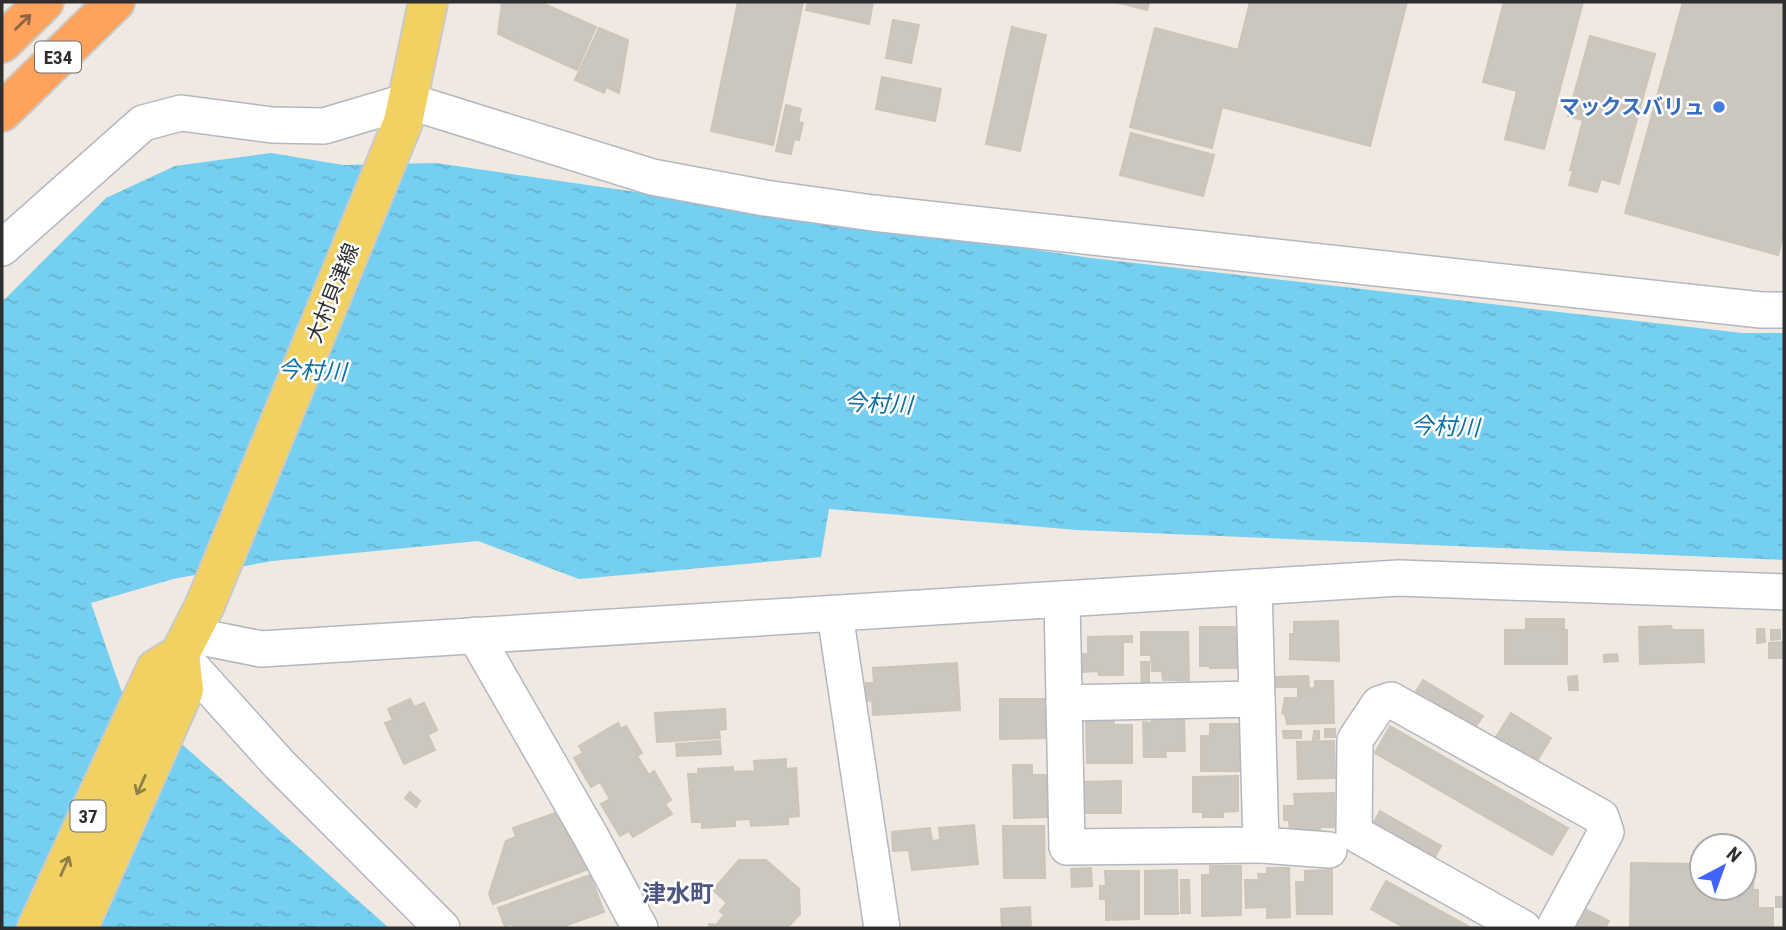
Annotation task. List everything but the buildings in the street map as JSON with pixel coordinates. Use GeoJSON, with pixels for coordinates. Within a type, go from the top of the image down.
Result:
{"type":"FeatureCollection","features":[{"type":"Feature","properties":{"kind":"highway","name":"E34"},"geometry":{"type":"LineString","coordinates":[[2,43],[44,2]]}},
{"type":"Feature","properties":{"kind":"highway","name":"E34"},"geometry":{"type":"LineString","coordinates":[[2,112],[115,2]]}},
{"type":"Feature","properties":{"kind":"main road","name":"大村貝津線"},"geometry":{"type":"LineString","coordinates":[[78,928],[154,714],[156,669],[192,631],[405,111],[428,2]]}},
{"type":"Feature","properties":{"kind":"main road","name":"大村貝津線"},"geometry":{"type":"LineString","coordinates":[[37,928],[154,714]]}},
{"type":"Feature","properties":{"kind":"street"},"geometry":{"type":"LineString","coordinates":[[2,248],[143,123],[181,113],[272,125],[324,126],[405,111],[652,177],[765,198],[873,213],[1761,310],[1784,310]]}},
{"type":"Feature","properties":{"kind":"street"},"geometry":{"type":"LineString","coordinates":[[192,631],[261,649],[1399,578],[1784,592]]}},
{"type":"Feature","properties":{"kind":"street"},"geometry":{"type":"LineString","coordinates":[[1254,587],[1261,845]]}},
{"type":"Feature","properties":{"kind":"street"},"geometry":{"type":"LineString","coordinates":[[1062,600],[1067,847],[1261,845],[1329,850]]}},
{"type":"Feature","properties":{"kind":"street"},"geometry":{"type":"LineString","coordinates":[[835,614],[881,928]]}},
{"type":"Feature","properties":{"kind":"street"},"geometry":{"type":"LineString","coordinates":[[192,631],[279,764],[442,928]]}},
{"type":"Feature","properties":{"kind":"street"},"geometry":{"type":"LineString","coordinates":[[475,635],[640,928]]}},
{"type":"Feature","properties":{"kind":"street"},"geometry":{"type":"LineString","coordinates":[[1064,703],[1257,699]]}},
{"type":"Feature","properties":{"kind":"street"},"geometry":{"type":"LineString","coordinates":[[1523,928],[1354,834],[1355,740],[1379,705],[1391,700],[1601,817],[1606,832],[1553,928]]}},
{"type":"Feature","properties":{"kind":"water","name":"今村川"},"geometry":{"type":"Polygon","coordinates":[[[271,153],[343,165],[436,163],[1091,258],[1742,333],[1784,333],[1784,560],[1077,530],[829,509],[821,557],[579,579],[478,541],[272,561],[173,579],[91,603],[121,690],[389,928],[2,928],[2,302],[106,198],[175,166],[271,153]]]}},
{"type":"Feature","properties":{"kind":"place","name":"マックスバリュ"},"geometry":{"type":"Point","coordinates":[1719,107]}},
{"type":"Feature","properties":{"kind":"district","name":"津水町"},"geometry":{"type":"Point","coordinates":[678,894]}}]}
